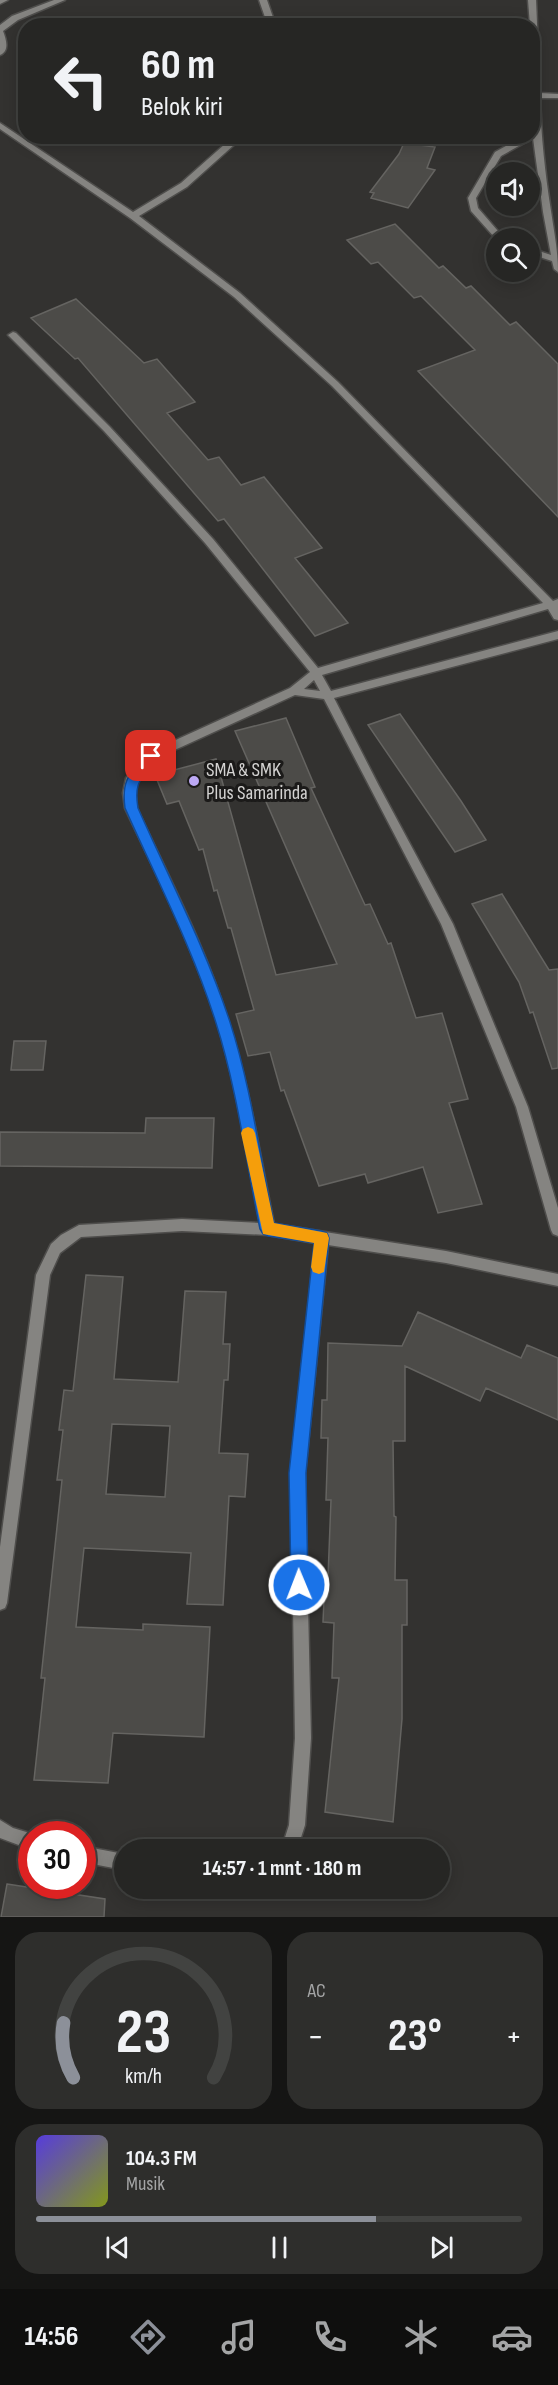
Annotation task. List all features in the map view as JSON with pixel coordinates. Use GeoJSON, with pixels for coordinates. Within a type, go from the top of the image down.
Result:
{"type":"FeatureCollection","features":[{"type":"Feature","properties":{"kind":"street"},"geometry":{"type":"LineString","coordinates":[[0,2],[4,0]]}},
{"type":"Feature","properties":{"kind":"street"},"geometry":{"type":"LineString","coordinates":[[0,53],[3,45],[0,30],[15,18],[61,0]]}},
{"type":"Feature","properties":{"kind":"street"},"geometry":{"type":"LineString","coordinates":[[263,0],[269,18]]}},
{"type":"Feature","properties":{"kind":"street"},"geometry":{"type":"LineString","coordinates":[[532,0],[533,18]]}},
{"type":"Feature","properties":{"kind":"street"},"geometry":{"type":"LineString","coordinates":[[540,95],[558,96]]}},
{"type":"Feature","properties":{"kind":"street"},"geometry":{"type":"LineString","coordinates":[[0,125],[18,137]]}},
{"type":"Feature","properties":{"kind":"street"},"geometry":{"type":"LineString","coordinates":[[28,144],[133,216],[237,294],[335,384],[554,604],[558,616]]}},
{"type":"Feature","properties":{"kind":"street"},"geometry":{"type":"LineString","coordinates":[[133,216],[178,189],[231,144]]}},
{"type":"Feature","properties":{"kind":"street"},"geometry":{"type":"LineString","coordinates":[[491,228],[474,209],[472,198],[498,154],[516,144]]}},
{"type":"Feature","properties":{"kind":"street"},"geometry":{"type":"LineString","coordinates":[[535,144],[558,269]]}},
{"type":"Feature","properties":{"kind":"street"},"geometry":{"type":"LineString","coordinates":[[540,254],[555,259]]}},
{"type":"Feature","properties":{"kind":"street"},"geometry":{"type":"LineString","coordinates":[[13,335],[107,429],[201,532],[316,673],[447,924],[522,1107],[558,1230]]}},
{"type":"Feature","properties":{"kind":"street"},"geometry":{"type":"LineString","coordinates":[[268,1229],[232,1053],[190,940],[131,808],[129,793],[132,778],[151,756],[294,691],[316,673],[554,604]]}},
{"type":"Feature","properties":{"kind":"street"},"geometry":{"type":"LineString","coordinates":[[294,691],[328,696],[558,635]]}},
{"type":"Feature","properties":{"kind":"street"},"geometry":{"type":"LineString","coordinates":[[0,1603],[43,1275],[55,1248],[66,1237],[79,1231],[182,1225],[268,1229],[446,1257],[558,1280]]}},
{"type":"Feature","properties":{"kind":"street"},"geometry":{"type":"LineString","coordinates":[[293,1839],[297,1825],[303,1738],[298,1473],[322,1238]]}},
{"type":"Feature","properties":{"kind":"street"},"geometry":{"type":"LineString","coordinates":[[0,1828],[9,1835],[18,1838]]}},
{"type":"Feature","properties":{"kind":"street"},"geometry":{"type":"LineString","coordinates":[[96,1857],[114,1860]]}},
{"type":"Feature","properties":{"kind":"building"},"geometry":{"type":"Polygon","coordinates":[[[404,144],[435,147],[427,168],[435,170],[408,208],[371,198],[374,193],[370,192],[399,154],[404,144]]]}},
{"type":"Feature","properties":{"kind":"building"},"geometry":{"type":"Polygon","coordinates":[[[395,224],[439,268],[443,266],[466,288],[471,286],[510,325],[516,322],[558,364],[558,517],[418,371],[475,350],[421,296],[414,298],[378,262],[371,264],[347,240],[395,224]]]}},
{"type":"Feature","properties":{"kind":"building"},"geometry":{"type":"Polygon","coordinates":[[[76,299],[144,363],[157,359],[195,402],[167,413],[208,460],[219,457],[241,485],[264,477],[322,548],[295,558],[348,623],[315,636],[224,519],[218,521],[78,358],[75,359],[31,318],[76,299]]]}},
{"type":"Feature","properties":{"kind":"building"},"geometry":{"type":"Polygon","coordinates":[[[400,714],[486,840],[455,852],[368,725],[400,714]]]}},
{"type":"Feature","properties":{"kind":"building"},"geometry":{"type":"Polygon","coordinates":[[[286,718],[315,787],[311,788],[365,905],[370,904],[388,944],[391,943],[416,1018],[442,1013],[468,1099],[449,1103],[482,1204],[438,1213],[423,1167],[368,1183],[365,1174],[319,1186],[284,1090],[281,1091],[270,1052],[248,1056],[236,1014],[254,1010],[231,928],[228,928],[217,890],[214,891],[203,849],[199,850],[179,801],[167,804],[155,775],[216,759],[276,975],[337,964],[235,731],[286,718]]]}},
{"type":"Feature","properties":{"kind":"building"},"geometry":{"type":"Polygon","coordinates":[[[502,894],[549,970],[558,969],[558,1068],[552,1069],[533,1012],[530,1013],[519,982],[472,904],[502,894]]]}},
{"type":"Feature","properties":{"kind":"building"},"geometry":{"type":"Polygon","coordinates":[[[14,1041],[46,1041],[43,1070],[11,1070],[14,1041]]]}},
{"type":"Feature","properties":{"kind":"building"},"geometry":{"type":"Polygon","coordinates":[[[146,1118],[214,1118],[212,1168],[0,1166],[0,1132],[145,1133],[146,1118]]]}},
{"type":"Feature","properties":{"kind":"building"},"geometry":{"type":"Polygon","coordinates":[[[86,1275],[123,1277],[114,1379],[178,1382],[185,1291],[226,1292],[223,1344],[230,1344],[228,1380],[224,1380],[219,1453],[248,1454],[245,1497],[229,1496],[223,1605],[187,1604],[191,1553],[84,1548],[76,1627],[143,1630],[143,1624],[210,1627],[204,1737],[113,1733],[108,1783],[34,1780],[45,1678],[41,1678],[62,1480],[57,1480],[63,1430],[59,1430],[64,1390],[73,1391],[86,1275]],[[112,1424],[106,1494],[165,1497],[170,1426],[112,1424]]]}},
{"type":"Feature","properties":{"kind":"building"},"geometry":{"type":"Polygon","coordinates":[[[418,1312],[521,1358],[527,1345],[558,1358],[558,1420],[486,1388],[480,1401],[405,1366],[405,1441],[393,1441],[394,1516],[396,1517],[395,1580],[407,1580],[407,1625],[402,1625],[402,1719],[393,1822],[325,1812],[339,1678],[332,1678],[334,1623],[323,1622],[325,1577],[328,1577],[331,1500],[326,1500],[328,1438],[321,1438],[322,1400],[327,1400],[328,1343],[402,1346],[418,1312]]]}},
{"type":"Feature","properties":{"kind":"building"},"geometry":{"type":"Polygon","coordinates":[[[7,1884],[18,1886],[18,1899],[105,1899],[104,1917],[1,1917],[7,1884]]]}},
{"type":"Feature","properties":{"kind":"slow traffic"},"geometry":{"type":"LineString","coordinates":[[248,1133],[268,1229],[322,1238],[319,1267]]}},
{"type":"Feature","properties":{"kind":"place","name":"SMA & SMK Plus Samarinda"},"geometry":{"type":"Point","coordinates":[194,781]}},
{"type":"Feature","properties":{"kind":"route"},"geometry":{"type":"LineString","coordinates":[[151,756],[132,778],[129,793],[131,808],[211,989],[222,1021],[232,1053],[268,1229],[322,1238],[298,1473],[299,1585]]}}]}
